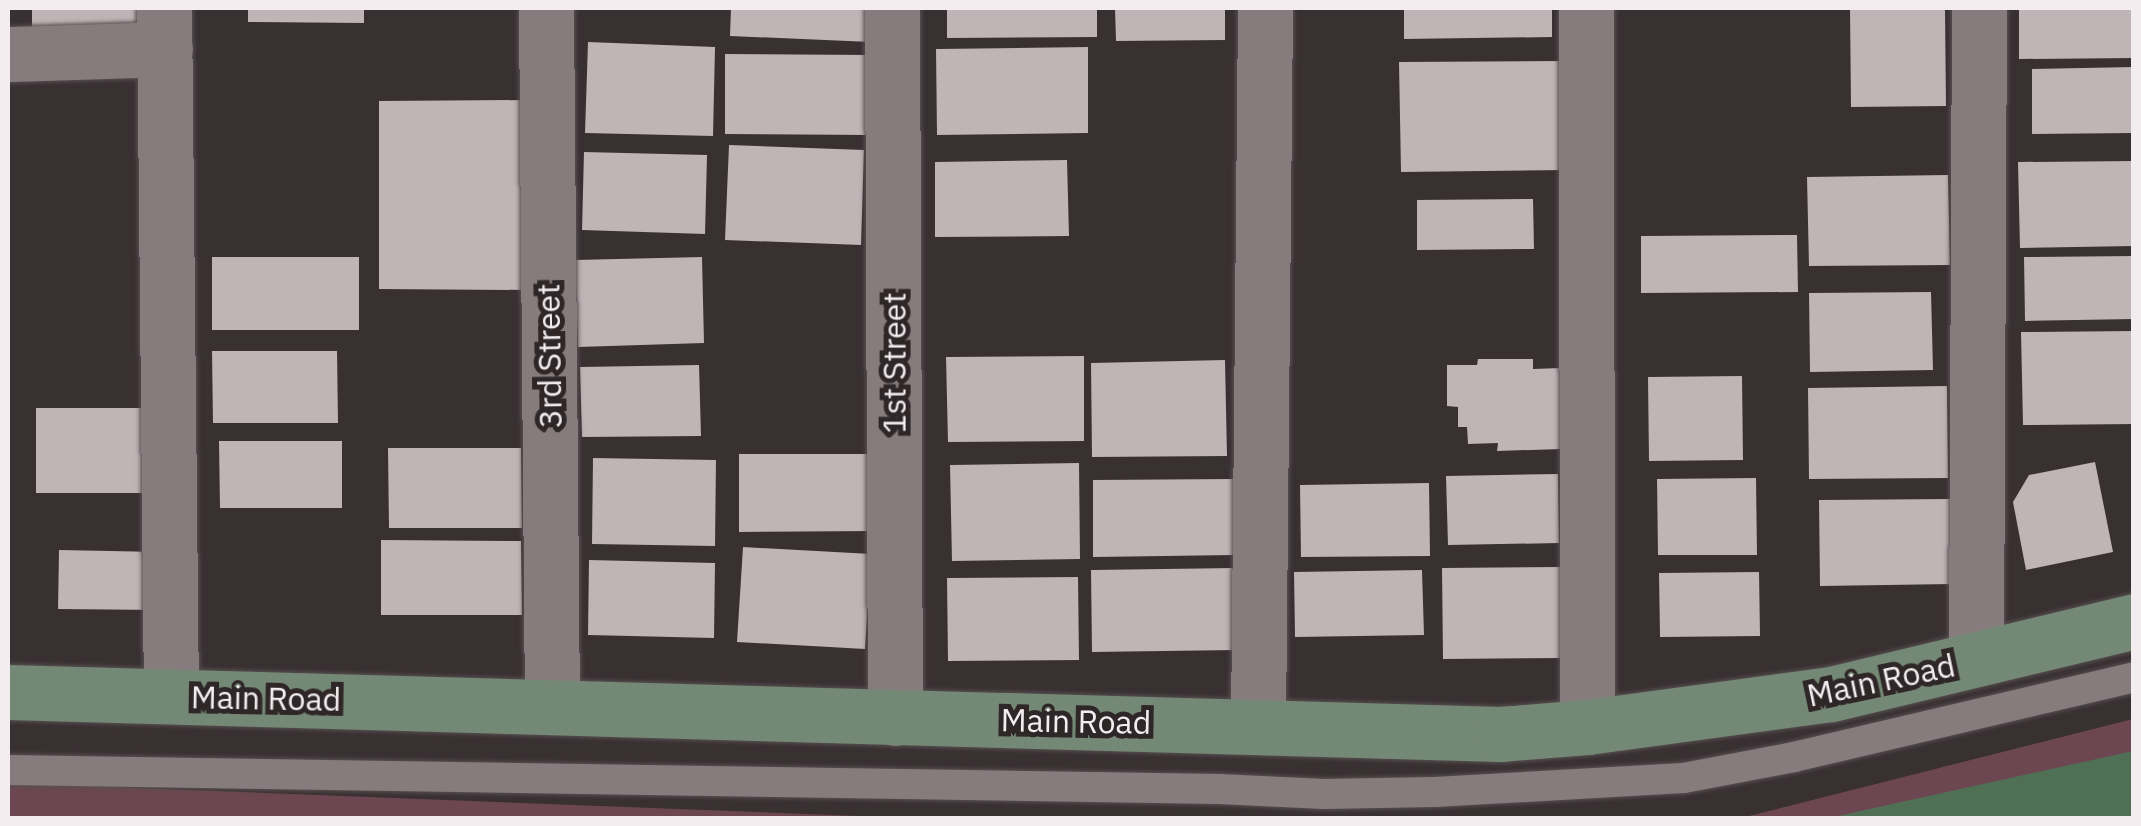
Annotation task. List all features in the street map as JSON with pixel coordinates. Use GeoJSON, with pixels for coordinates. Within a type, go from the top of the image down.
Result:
{"type":"FeatureCollection","features":[{"type":"Feature","properties":{"kind":"street","name":"3rd Street"},"geometry":{"type":"LineString","coordinates":[[546,8],[552,705]]}},
{"type":"Feature","properties":{"kind":"street","name":"1st Street"},"geometry":{"type":"LineString","coordinates":[[892,8],[896,718]]}},
{"type":"Feature","properties":{"kind":"street"},"geometry":{"type":"LineString","coordinates":[[1258,725],[1265,8]]}},
{"type":"Feature","properties":{"kind":"street"},"geometry":{"type":"LineString","coordinates":[[1586,8],[1587,728]]}},
{"type":"Feature","properties":{"kind":"street"},"geometry":{"type":"LineString","coordinates":[[1976,659],[1979,8]]}},
{"type":"Feature","properties":{"kind":"street"},"geometry":{"type":"LineString","coordinates":[[8,54],[164,28],[172,696]]}},
{"type":"Feature","properties":{"kind":"street","name":"Main Road"},"geometry":{"type":"LineString","coordinates":[[8,692],[1500,734],[1587,728],[1831,694],[2134,621]]}},
{"type":"Feature","properties":{"kind":"lane"},"geometry":{"type":"LineString","coordinates":[[8,770],[1219,789],[1324,794],[1435,792],[1684,778],[1794,758],[2134,677]]}},
{"type":"Feature","properties":{"kind":"shaded area"},"geometry":{"type":"Polygon","coordinates":[[[2133,719],[2133,818],[1741,818],[2133,719]]]}},
{"type":"Feature","properties":{"kind":"shaded area"},"geometry":{"type":"Polygon","coordinates":[[[2133,751],[2133,818],[1829,818],[2133,751]]]}},
{"type":"Feature","properties":{"kind":"shaded area"},"geometry":{"type":"Polygon","coordinates":[[[8,783],[910,818],[8,818],[8,783]]]}},
{"type":"Feature","properties":{"kind":"building"},"geometry":{"type":"Polygon","coordinates":[[[32,8],[156,8],[155,36],[32,35],[32,8]]]}},
{"type":"Feature","properties":{"kind":"building"},"geometry":{"type":"Polygon","coordinates":[[[248,8],[364,8],[364,23],[248,22],[248,8]]]}},
{"type":"Feature","properties":{"kind":"building"},"geometry":{"type":"Polygon","coordinates":[[[731,8],[872,8],[871,42],[730,36],[731,8]]]}},
{"type":"Feature","properties":{"kind":"building"},"geometry":{"type":"Polygon","coordinates":[[[947,8],[1097,8],[1097,37],[947,38],[947,8]]]}},
{"type":"Feature","properties":{"kind":"building"},"geometry":{"type":"Polygon","coordinates":[[[1115,8],[1225,8],[1225,40],[1116,41],[1115,8]]]}},
{"type":"Feature","properties":{"kind":"building"},"geometry":{"type":"Polygon","coordinates":[[[1404,8],[1552,8],[1552,37],[1404,39],[1404,8]]]}},
{"type":"Feature","properties":{"kind":"building"},"geometry":{"type":"Polygon","coordinates":[[[1850,8],[1945,8],[1946,106],[1851,107],[1850,8]]]}},
{"type":"Feature","properties":{"kind":"building"},"geometry":{"type":"Polygon","coordinates":[[[2019,8],[2134,8],[2134,58],[2019,59],[2019,8]]]}},
{"type":"Feature","properties":{"kind":"building"},"geometry":{"type":"Polygon","coordinates":[[[588,42],[715,47],[713,136],[585,133],[588,42]]]}},
{"type":"Feature","properties":{"kind":"building"},"geometry":{"type":"Polygon","coordinates":[[[1088,47],[1088,133],[937,135],[936,49],[1088,47]]]}},
{"type":"Feature","properties":{"kind":"building"},"geometry":{"type":"Polygon","coordinates":[[[725,54],[870,55],[869,135],[725,134],[725,54]]]}},
{"type":"Feature","properties":{"kind":"building"},"geometry":{"type":"Polygon","coordinates":[[[1563,61],[1564,170],[1401,172],[1399,62],[1563,61]]]}},
{"type":"Feature","properties":{"kind":"building"},"geometry":{"type":"Polygon","coordinates":[[[2134,67],[2134,133],[2032,134],[2032,69],[2134,67]]]}},
{"type":"Feature","properties":{"kind":"building"},"geometry":{"type":"Polygon","coordinates":[[[527,100],[527,290],[379,289],[379,101],[527,100]]]}},
{"type":"Feature","properties":{"kind":"building"},"geometry":{"type":"Polygon","coordinates":[[[729,145],[864,150],[861,245],[725,240],[729,145]]]}},
{"type":"Feature","properties":{"kind":"building"},"geometry":{"type":"Polygon","coordinates":[[[584,152],[707,155],[705,234],[582,230],[584,152]]]}},
{"type":"Feature","properties":{"kind":"building"},"geometry":{"type":"Polygon","coordinates":[[[1067,160],[1069,236],[935,237],[935,162],[1067,160]]]}},
{"type":"Feature","properties":{"kind":"building"},"geometry":{"type":"Polygon","coordinates":[[[2134,161],[2134,246],[2020,248],[2018,162],[2134,161]]]}},
{"type":"Feature","properties":{"kind":"building"},"geometry":{"type":"Polygon","coordinates":[[[1948,175],[1950,265],[1809,266],[1807,177],[1948,175]]]}},
{"type":"Feature","properties":{"kind":"building"},"geometry":{"type":"Polygon","coordinates":[[[1533,199],[1534,249],[1417,250],[1417,200],[1533,199]]]}},
{"type":"Feature","properties":{"kind":"building"},"geometry":{"type":"Polygon","coordinates":[[[1797,235],[1798,292],[1641,293],[1641,236],[1797,235]]]}},
{"type":"Feature","properties":{"kind":"building"},"geometry":{"type":"Polygon","coordinates":[[[2134,256],[2134,319],[2025,321],[2024,257],[2134,256]]]}},
{"type":"Feature","properties":{"kind":"building"},"geometry":{"type":"Polygon","coordinates":[[[212,257],[359,257],[359,330],[212,330],[212,257]]]}},
{"type":"Feature","properties":{"kind":"building"},"geometry":{"type":"Polygon","coordinates":[[[702,257],[704,343],[578,347],[575,260],[702,257]]]}},
{"type":"Feature","properties":{"kind":"building"},"geometry":{"type":"Polygon","coordinates":[[[1931,292],[1933,370],[1810,372],[1809,293],[1931,292]]]}},
{"type":"Feature","properties":{"kind":"building"},"geometry":{"type":"Polygon","coordinates":[[[2134,331],[2134,424],[2023,425],[2021,332],[2134,331]]]}},
{"type":"Feature","properties":{"kind":"building"},"geometry":{"type":"Polygon","coordinates":[[[212,351],[337,351],[338,423],[213,423],[212,351]]]}},
{"type":"Feature","properties":{"kind":"building"},"geometry":{"type":"Polygon","coordinates":[[[1084,356],[1084,441],[948,442],[946,357],[1084,356]]]}},
{"type":"Feature","properties":{"kind":"building"},"geometry":{"type":"Polygon","coordinates":[[[1478,359],[1533,359],[1533,369],[1560,368],[1561,449],[1497,451],[1498,443],[1468,444],[1467,427],[1458,427],[1458,407],[1447,406],[1447,365],[1477,365],[1478,359]]]}},
{"type":"Feature","properties":{"kind":"building"},"geometry":{"type":"Polygon","coordinates":[[[1225,360],[1227,456],[1092,457],[1091,363],[1225,360]]]}},
{"type":"Feature","properties":{"kind":"building"},"geometry":{"type":"Polygon","coordinates":[[[699,365],[701,436],[582,437],[580,367],[699,365]]]}},
{"type":"Feature","properties":{"kind":"building"},"geometry":{"type":"Polygon","coordinates":[[[1742,376],[1743,460],[1649,461],[1648,377],[1742,376]]]}},
{"type":"Feature","properties":{"kind":"building"},"geometry":{"type":"Polygon","coordinates":[[[1947,386],[1948,478],[1809,479],[1808,388],[1947,386]]]}},
{"type":"Feature","properties":{"kind":"building"},"geometry":{"type":"Polygon","coordinates":[[[36,408],[156,408],[156,493],[36,493],[36,408]]]}},
{"type":"Feature","properties":{"kind":"building"},"geometry":{"type":"Polygon","coordinates":[[[219,441],[342,441],[342,508],[220,508],[219,441]]]}},
{"type":"Feature","properties":{"kind":"building"},"geometry":{"type":"Polygon","coordinates":[[[388,448],[521,448],[522,528],[389,528],[388,448]]]}},
{"type":"Feature","properties":{"kind":"building"},"geometry":{"type":"Polygon","coordinates":[[[739,454],[879,454],[879,531],[739,532],[739,454]]]}},
{"type":"Feature","properties":{"kind":"building"},"geometry":{"type":"Polygon","coordinates":[[[593,458],[716,460],[715,546],[592,544],[593,458]]]}},
{"type":"Feature","properties":{"kind":"building"},"geometry":{"type":"Polygon","coordinates":[[[2095,462],[2113,552],[2026,570],[2013,502],[2029,475],[2095,462]]]}},
{"type":"Feature","properties":{"kind":"building"},"geometry":{"type":"Polygon","coordinates":[[[1079,463],[1080,559],[952,561],[950,465],[1079,463]]]}},
{"type":"Feature","properties":{"kind":"building"},"geometry":{"type":"Polygon","coordinates":[[[1558,474],[1559,543],[1448,545],[1446,476],[1558,474]]]}},
{"type":"Feature","properties":{"kind":"building"},"geometry":{"type":"Polygon","coordinates":[[[1756,478],[1757,555],[1658,555],[1657,479],[1756,478]]]}},
{"type":"Feature","properties":{"kind":"building"},"geometry":{"type":"Polygon","coordinates":[[[1233,479],[1235,555],[1093,557],[1093,480],[1233,479]]]}},
{"type":"Feature","properties":{"kind":"building"},"geometry":{"type":"Polygon","coordinates":[[[1429,483],[1430,556],[1301,557],[1300,485],[1429,483]]]}},
{"type":"Feature","properties":{"kind":"building"},"geometry":{"type":"Polygon","coordinates":[[[1951,499],[1952,584],[1820,586],[1819,500],[1951,499]]]}},
{"type":"Feature","properties":{"kind":"building"},"geometry":{"type":"Polygon","coordinates":[[[381,540],[521,541],[522,615],[381,615],[381,540]]]}},
{"type":"Feature","properties":{"kind":"building"},"geometry":{"type":"Polygon","coordinates":[[[743,547],[871,554],[865,649],[737,642],[743,547]]]}},
{"type":"Feature","properties":{"kind":"building"},"geometry":{"type":"Polygon","coordinates":[[[59,550],[160,552],[160,610],[58,609],[59,550]]]}},
{"type":"Feature","properties":{"kind":"building"},"geometry":{"type":"Polygon","coordinates":[[[589,560],[715,563],[714,638],[588,635],[589,560]]]}},
{"type":"Feature","properties":{"kind":"building"},"geometry":{"type":"Polygon","coordinates":[[[1562,567],[1564,658],[1443,659],[1442,568],[1562,567]]]}},
{"type":"Feature","properties":{"kind":"building"},"geometry":{"type":"Polygon","coordinates":[[[1235,568],[1237,650],[1092,652],[1091,570],[1235,568]]]}},
{"type":"Feature","properties":{"kind":"building"},"geometry":{"type":"Polygon","coordinates":[[[1422,570],[1424,635],[1295,637],[1294,572],[1422,570]]]}},
{"type":"Feature","properties":{"kind":"building"},"geometry":{"type":"Polygon","coordinates":[[[1759,572],[1760,636],[1660,637],[1659,573],[1759,572]]]}},
{"type":"Feature","properties":{"kind":"building"},"geometry":{"type":"Polygon","coordinates":[[[1078,577],[1079,660],[948,661],[947,578],[1078,577]]]}}]}
